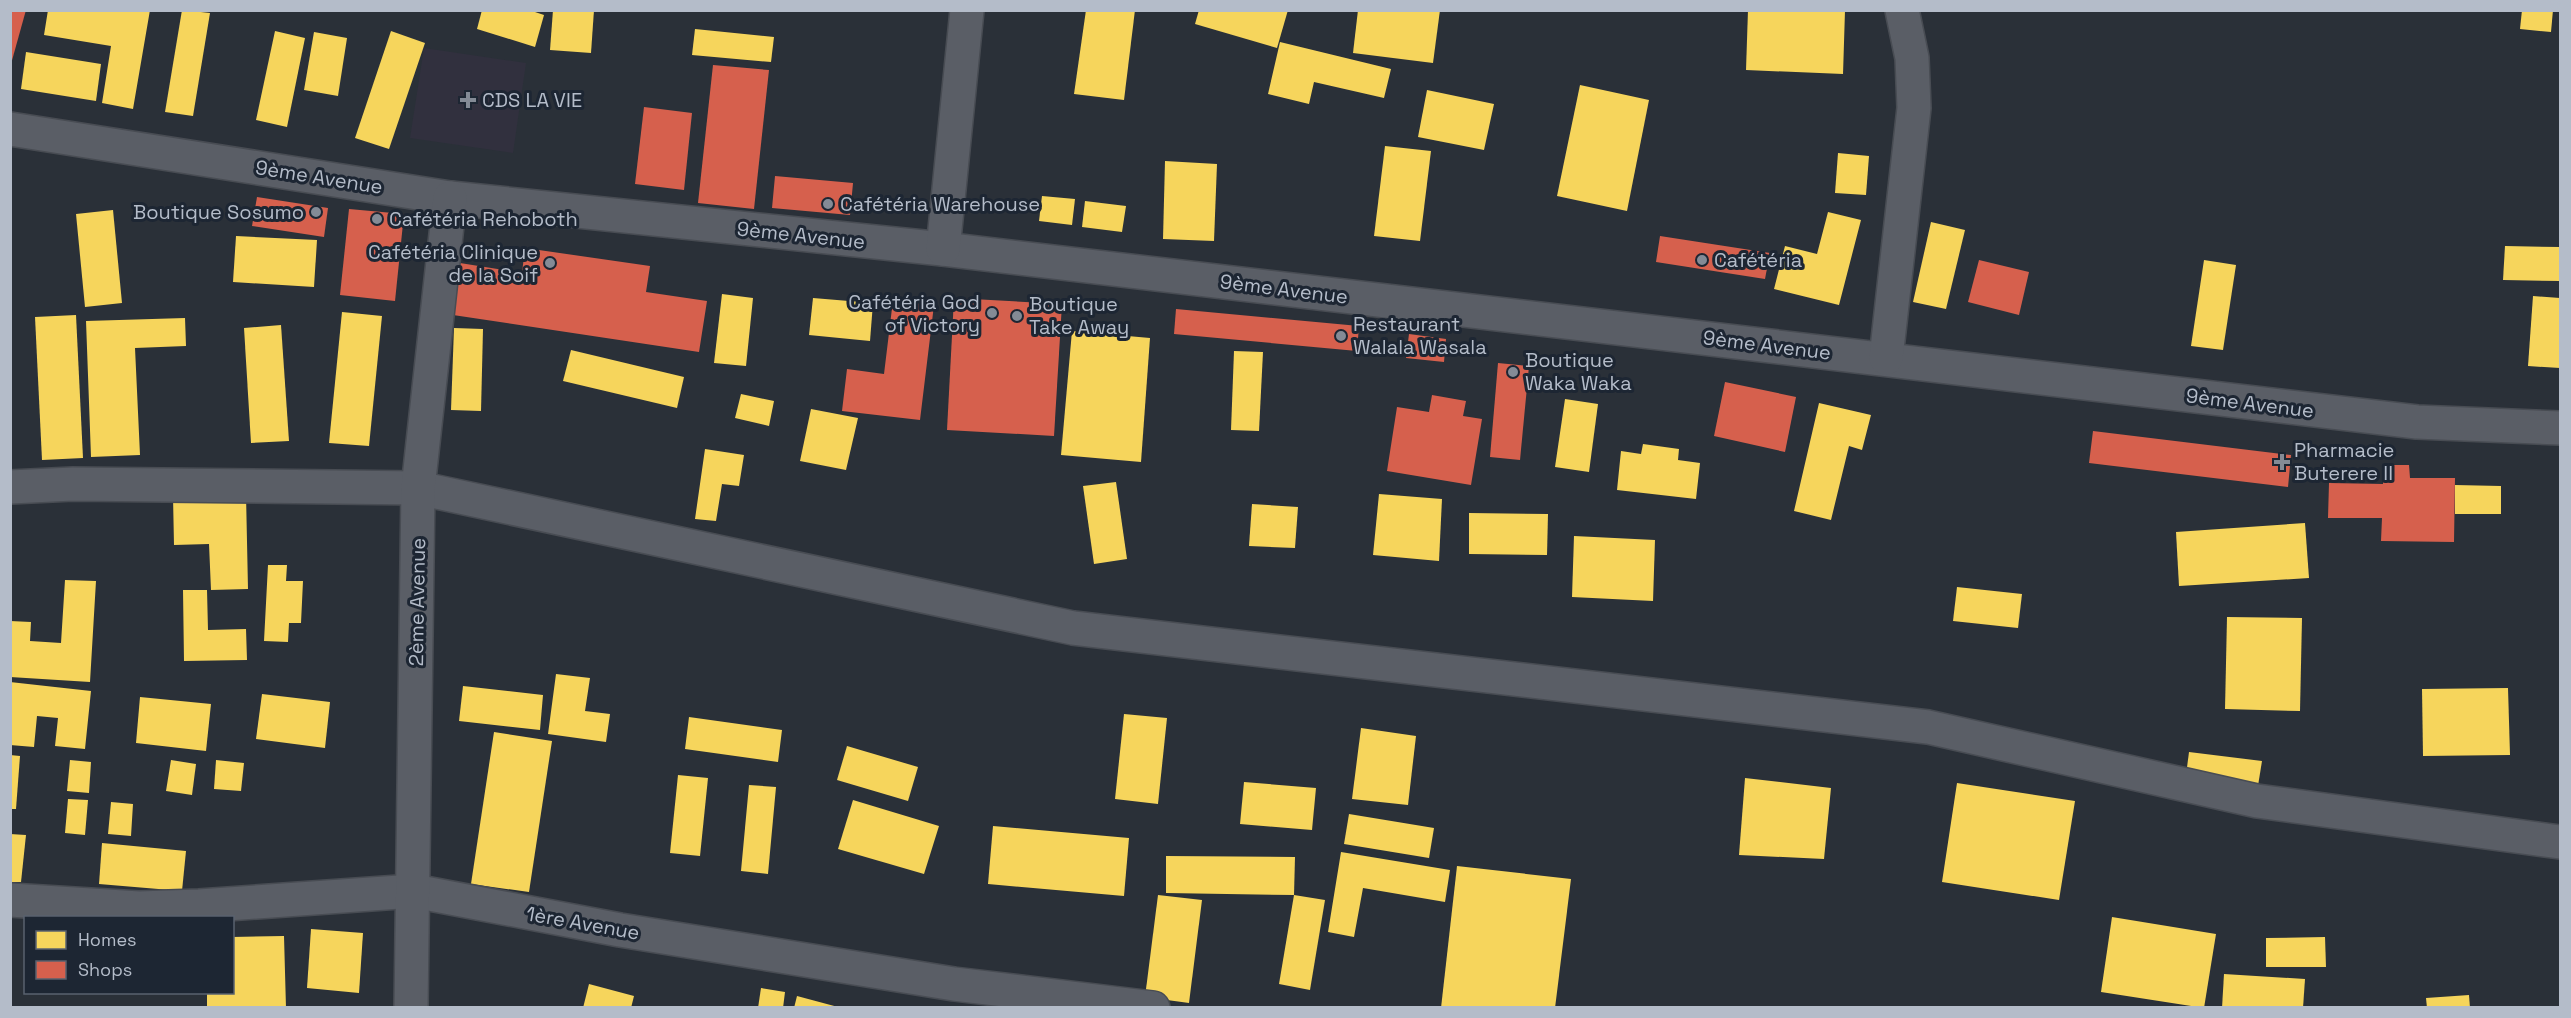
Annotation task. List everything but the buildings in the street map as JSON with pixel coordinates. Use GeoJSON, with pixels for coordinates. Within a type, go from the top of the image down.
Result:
{"type":"FeatureCollection","features":[{"type":"Feature","properties":{"kind":"street"},"geometry":{"type":"LineString","coordinates":[[943,249],[967,10]]}},
{"type":"Feature","properties":{"kind":"street"},"geometry":{"type":"LineString","coordinates":[[1886,358],[1914,108],[1912,58],[1902,10]]}},
{"type":"Feature","properties":{"kind":"street","name":"9ème Avenue"},"geometry":{"type":"LineString","coordinates":[[10,129],[450,198],[943,249],[2417,422],[2560,428]]}},
{"type":"Feature","properties":{"kind":"street","name":"2ème Avenue"},"geometry":{"type":"LineString","coordinates":[[411,1008],[418,488],[450,198]]}},
{"type":"Feature","properties":{"kind":"street"},"geometry":{"type":"LineString","coordinates":[[10,488],[73,484],[418,488],[1073,628],[1928,727],[2257,801],[2560,842]]}},
{"type":"Feature","properties":{"kind":"street","name":"1ère Avenue"},"geometry":{"type":"LineString","coordinates":[[10,900],[139,908],[414,891],[620,930],[954,984],[1153,1008]]}},
{"type":"Feature","properties":{"kind":"shaded area","name":"CDS LA VIE"},"geometry":{"type":"Polygon","coordinates":[[[424,48],[526,63],[513,153],[410,138],[424,48]]]}},
{"type":"Feature","properties":{"kind":"place","name":"CDS LA VIE"},"geometry":{"type":"Point","coordinates":[468,100]}},
{"type":"Feature","properties":{"kind":"place","name":"Cafétéria Warehouse"},"geometry":{"type":"Point","coordinates":[828,204]}},
{"type":"Feature","properties":{"kind":"place","name":"Boutique Sosumo"},"geometry":{"type":"Point","coordinates":[316,212]}},
{"type":"Feature","properties":{"kind":"place","name":"Cafétéria Rehoboth"},"geometry":{"type":"Point","coordinates":[377,219]}},
{"type":"Feature","properties":{"kind":"place","name":"Cafétéria"},"geometry":{"type":"Point","coordinates":[1702,260]}},
{"type":"Feature","properties":{"kind":"place","name":"Cafétéria Clinique de la Soif"},"geometry":{"type":"Point","coordinates":[550,263]}},
{"type":"Feature","properties":{"kind":"place","name":"Cafétéria God of Victory"},"geometry":{"type":"Point","coordinates":[992,313]}},
{"type":"Feature","properties":{"kind":"place","name":"Boutique Take Away"},"geometry":{"type":"Point","coordinates":[1017,316]}},
{"type":"Feature","properties":{"kind":"place","name":"Restaurant Walala Wasala"},"geometry":{"type":"Point","coordinates":[1341,336]}},
{"type":"Feature","properties":{"kind":"place","name":"Boutique Waka Waka"},"geometry":{"type":"Point","coordinates":[1513,372]}},
{"type":"Feature","properties":{"kind":"place","name":"Pharmacie Buterere II"},"geometry":{"type":"Point","coordinates":[2282,462]}}]}
